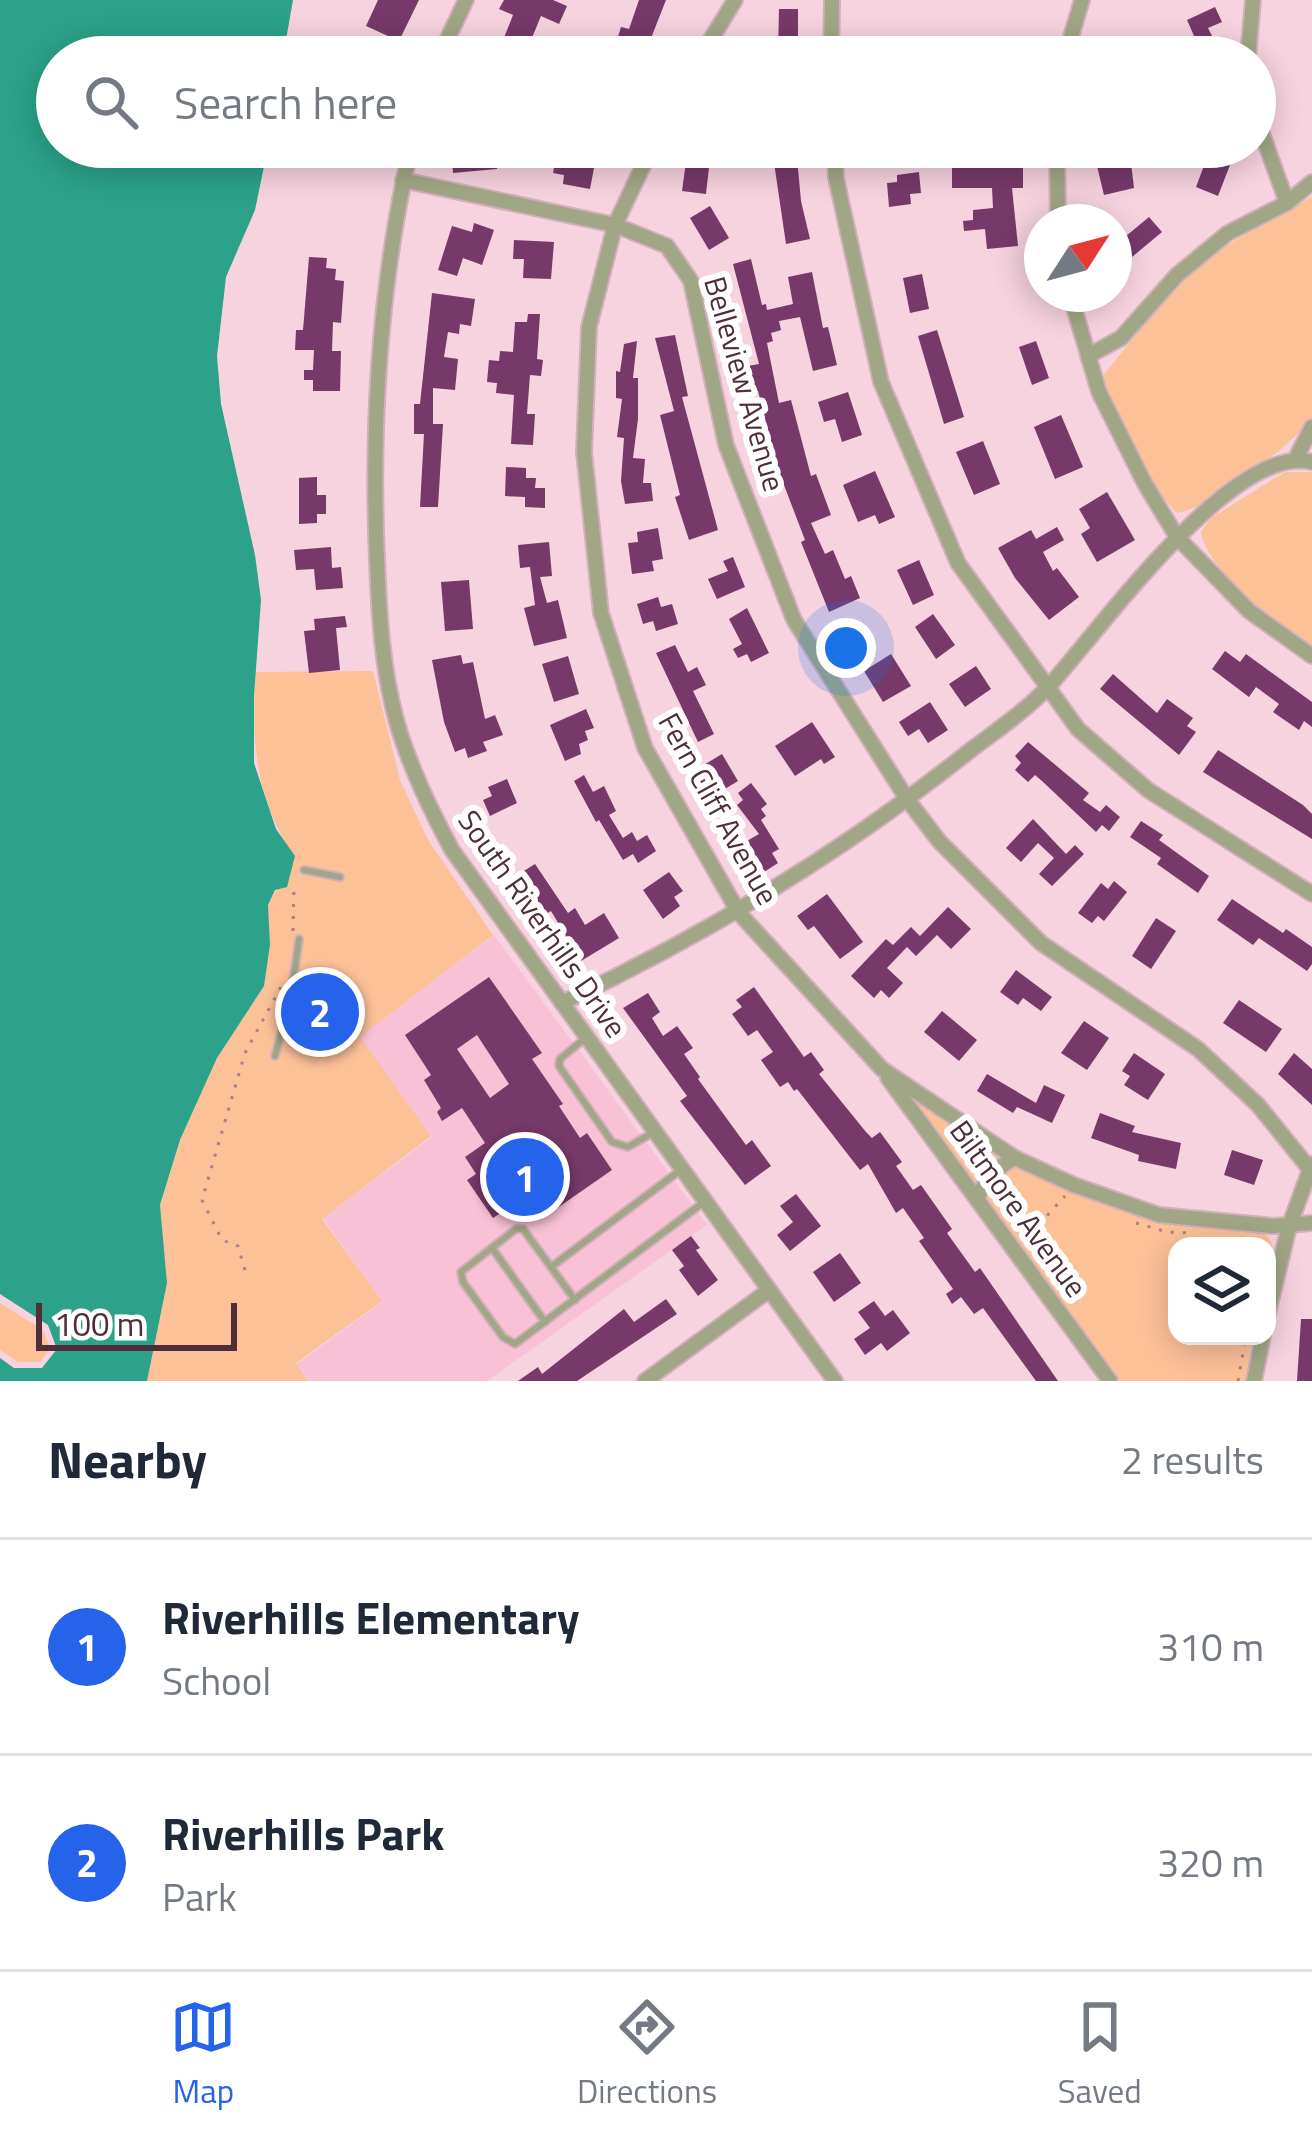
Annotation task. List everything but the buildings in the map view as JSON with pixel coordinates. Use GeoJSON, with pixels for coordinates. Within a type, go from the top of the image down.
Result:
{"type":"FeatureCollection","features":[{"type":"Feature","properties":{"kind":"street"},"geometry":{"type":"LineString","coordinates":[[449,36],[466,0]]}},
{"type":"Feature","properties":{"kind":"street"},"geometry":{"type":"LineString","coordinates":[[713,36],[735,0]]}},
{"type":"Feature","properties":{"kind":"street"},"geometry":{"type":"LineString","coordinates":[[831,36],[832,0]]}},
{"type":"Feature","properties":{"kind":"street"},"geometry":{"type":"LineString","coordinates":[[1071,36],[1082,0]]}},
{"type":"Feature","properties":{"kind":"street"},"geometry":{"type":"LineString","coordinates":[[1250,36],[1253,0]]}},
{"type":"Feature","properties":{"kind":"street","name":"South Riverhills Drive"},"geometry":{"type":"LineString","coordinates":[[407,168],[386,286],[374,480],[380,639],[397,722],[422,794],[452,850],[835,1381]]}},
{"type":"Feature","properties":{"kind":"street","name":"Fern Cliff Avenue"},"geometry":{"type":"LineString","coordinates":[[642,168],[615,225],[589,327],[585,431],[601,613],[645,748],[739,913],[882,1069],[1015,1158],[1159,1215],[1289,1227],[1312,1223]]}},
{"type":"Feature","properties":{"kind":"street"},"geometry":{"type":"LineString","coordinates":[[836,168],[880,382],[958,563],[1078,730],[1148,790],[1312,894]]}},
{"type":"Feature","properties":{"kind":"street"},"geometry":{"type":"LineString","coordinates":[[1057,168],[1058,204]]}},
{"type":"Feature","properties":{"kind":"street"},"geometry":{"type":"LineString","coordinates":[[1274,168],[1287,203]]}},
{"type":"Feature","properties":{"kind":"street","name":"Belleview Avenue"},"geometry":{"type":"LineString","coordinates":[[404,180],[615,225],[668,246],[691,281],[726,445],[794,620],[908,799],[939,841],[1041,944],[1198,1049],[1258,1105],[1311,1166]]}},
{"type":"Feature","properties":{"kind":"street"},"geometry":{"type":"LineString","coordinates":[[1088,356],[1121,338],[1177,275],[1228,233],[1287,203],[1312,182]]}},
{"type":"Feature","properties":{"kind":"street"},"geometry":{"type":"LineString","coordinates":[[1075,312],[1099,392],[1177,537],[1249,611],[1312,656]]}},
{"type":"Feature","properties":{"kind":"street"},"geometry":{"type":"LineString","coordinates":[[1296,458],[1312,427]]}},
{"type":"Feature","properties":{"kind":"street"},"geometry":{"type":"LineString","coordinates":[[562,1003],[739,913],[908,799],[1046,690],[1177,537],[1239,482],[1296,458],[1312,462]]}},
{"type":"Feature","properties":{"kind":"street","name":"Biltmore Avenue"},"geometry":{"type":"LineString","coordinates":[[882,1069],[1110,1381]]}},
{"type":"Feature","properties":{"kind":"street"},"geometry":{"type":"LineString","coordinates":[[977,1199],[985,1180],[1015,1158]]}},
{"type":"Feature","properties":{"kind":"street"},"geometry":{"type":"LineString","coordinates":[[1276,1280],[1311,1166]]}},
{"type":"Feature","properties":{"kind":"street"},"geometry":{"type":"LineString","coordinates":[[646,1381],[768,1291]]}},
{"type":"Feature","properties":{"kind":"street"},"geometry":{"type":"LineString","coordinates":[[1253,1381],[1261,1345]]}},
{"type":"Feature","properties":{"kind":"lane"},"geometry":{"type":"LineString","coordinates":[[304,870],[340,877]]}},
{"type":"Feature","properties":{"kind":"lane"},"geometry":{"type":"LineString","coordinates":[[275,1056],[292,997],[296,940]]}},
{"type":"Feature","properties":{"kind":"lane"},"geometry":{"type":"LineString","coordinates":[[587,1037],[560,1059],[559,1066],[613,1142],[628,1148],[656,1131]]}},
{"type":"Feature","properties":{"kind":"lane"},"geometry":{"type":"LineString","coordinates":[[551,1267],[683,1168]]}},
{"type":"Feature","properties":{"kind":"lane"},"geometry":{"type":"LineString","coordinates":[[575,1300],[523,1229],[516,1229],[461,1271],[463,1282],[508,1342],[515,1344],[575,1300],[706,1200]]}},
{"type":"Feature","properties":{"kind":"lane"},"geometry":{"type":"LineString","coordinates":[[492,1249],[544,1322]]}},
{"type":"Feature","properties":{"kind":"path"},"geometry":{"type":"LineString","coordinates":[[294,885],[296,940]]}},
{"type":"Feature","properties":{"kind":"path"},"geometry":{"type":"LineString","coordinates":[[245,1270],[238,1246],[222,1240],[202,1200],[245,1053],[284,981]]}},
{"type":"Feature","properties":{"kind":"path"},"geometry":{"type":"LineString","coordinates":[[1014,1250],[1074,1185]]}},
{"type":"Feature","properties":{"kind":"path"},"geometry":{"type":"LineString","coordinates":[[1238,1381],[1244,1345]]}},
{"type":"Feature","properties":{"kind":"shaded area"},"geometry":{"type":"Polygon","coordinates":[[[0,0],[293,0],[287,36],[36,36],[36,168],[264,168],[255,210],[226,277],[217,356],[221,404],[261,600],[254,763],[276,829],[295,856],[287,887],[275,890],[268,905],[270,945],[264,986],[217,1058],[180,1140],[160,1205],[167,1283],[147,1381],[0,1381],[0,1358],[14,1368],[42,1368],[57,1349],[48,1325],[0,1294],[0,0]]]}},
{"type":"Feature","properties":{"kind":"shaded area"},"geometry":{"type":"Polygon","coordinates":[[[1312,197],[1312,421],[1230,488],[1177,513],[1130,449],[1112,411],[1104,374],[1157,306],[1192,271],[1312,197]]]}},
{"type":"Feature","properties":{"kind":"shaded area"},"geometry":{"type":"Polygon","coordinates":[[[1285,472],[1312,472],[1312,650],[1230,581],[1206,548],[1201,532],[1211,518],[1285,472]]]}},
{"type":"Feature","properties":{"kind":"shaded area"},"geometry":{"type":"Polygon","coordinates":[[[373,671],[400,780],[428,840],[493,935],[360,1037],[431,1136],[322,1219],[382,1301],[296,1363],[308,1381],[147,1381],[167,1283],[160,1206],[180,1141],[217,1058],[264,986],[270,945],[268,905],[295,857],[271,813],[259,768],[256,672],[373,671]]]}},
{"type":"Feature","properties":{"kind":"shaded area"},"geometry":{"type":"Polygon","coordinates":[[[494,935],[707,1225],[487,1381],[309,1381],[297,1364],[382,1302],[323,1218],[432,1137],[359,1037],[494,935]]]}},
{"type":"Feature","properties":{"kind":"shaded area"},"geometry":{"type":"Polygon","coordinates":[[[902,1088],[1024,1166],[1089,1198],[1158,1220],[1261,1230],[1267,1236],[1168,1237],[1168,1345],[1252,1345],[1246,1381],[1120,1381],[902,1088]]]}},
{"type":"Feature","properties":{"kind":"shaded area"},"geometry":{"type":"Polygon","coordinates":[[[0,1303],[43,1330],[50,1349],[40,1362],[18,1362],[0,1350],[0,1303]]]}},
{"type":"Feature","properties":{"kind":"place","name":"Riverhills Park"},"geometry":{"type":"Point","coordinates":[320,1012]}},
{"type":"Feature","properties":{"kind":"place","name":"Riverhills Elementary"},"geometry":{"type":"Point","coordinates":[525,1177]}}]}
